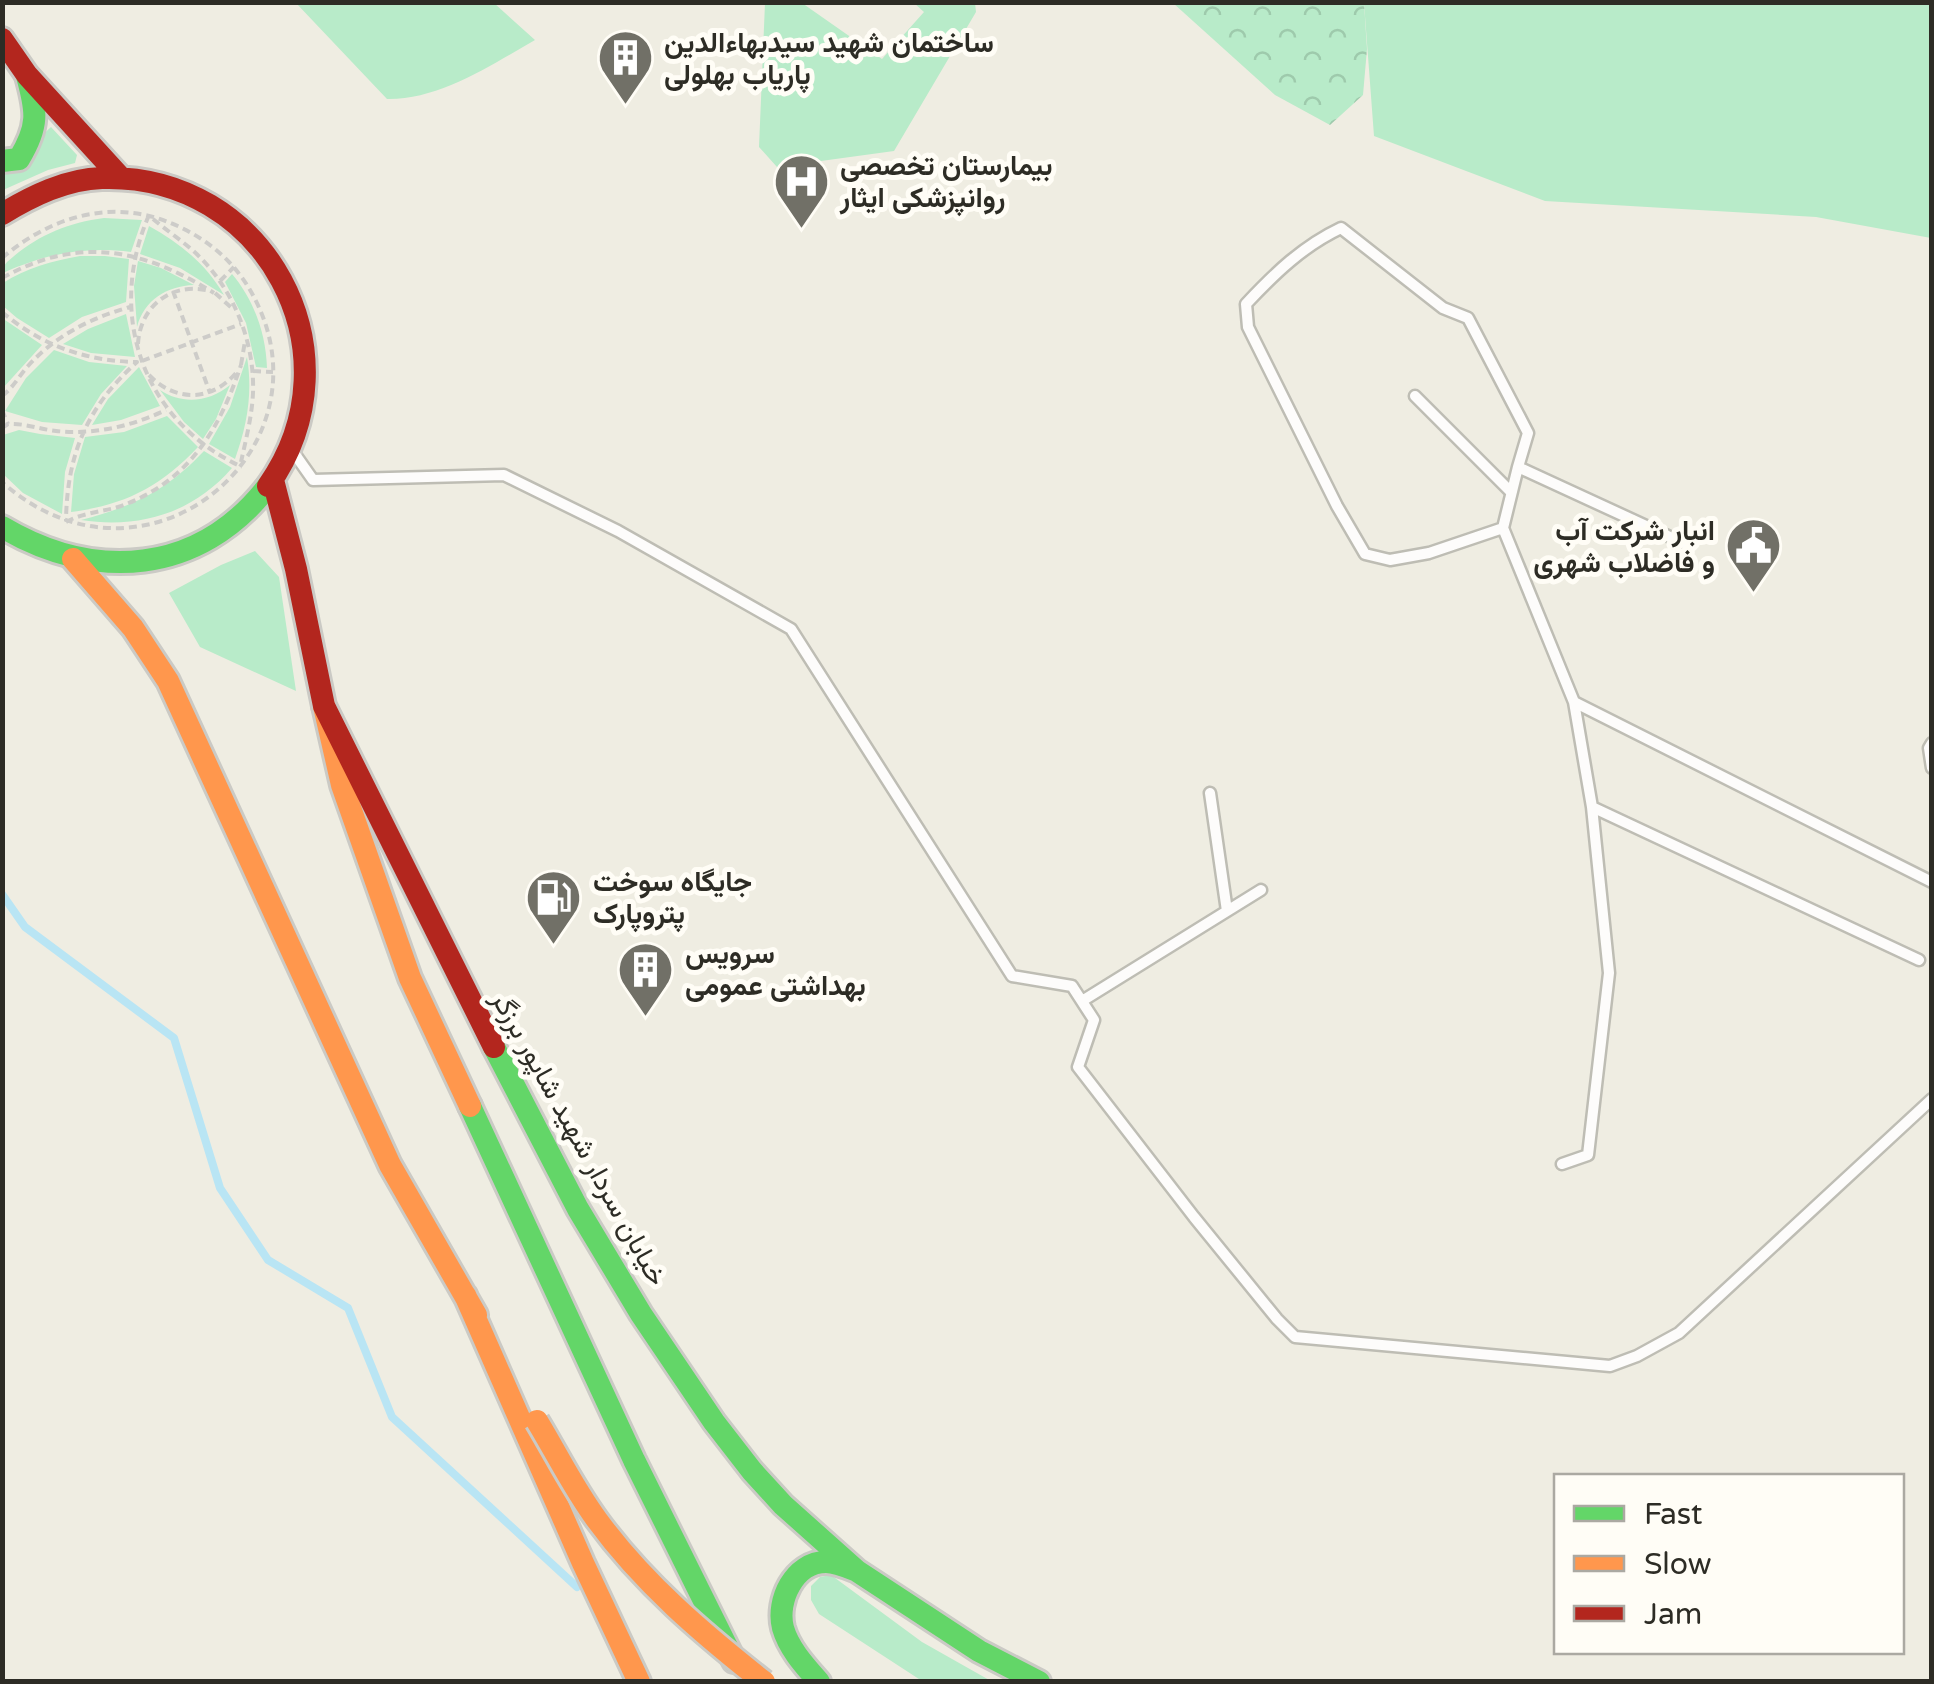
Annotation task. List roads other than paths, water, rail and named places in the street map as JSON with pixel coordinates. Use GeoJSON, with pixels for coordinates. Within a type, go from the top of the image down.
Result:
{"type":"FeatureCollection","features":[{"type":"Feature","properties":{"kind":"main road"},"geometry":{"type":"LineString","coordinates":[[2,39],[27,76],[122,178]]}},
{"type":"Feature","properties":{"kind":"main road"},"geometry":{"type":"LineString","coordinates":[[2,162],[19,159],[37,126],[27,76]]}},
{"type":"Feature","properties":{"kind":"main road"},"geometry":{"type":"LineString","coordinates":[[2,214],[48,190],[102,178],[156,182],[182,190],[230,217],[251,235],[276,268],[295,304],[306,358],[302,413],[291,448],[273,480],[229,526],[181,552],[127,563],[73,559],[46,551],[2,527]]}},
{"type":"Feature","properties":{"kind":"main road","name":"خیابان سردار شهید شاپور برزگر"},"geometry":{"type":"LineString","coordinates":[[273,480],[324,706],[570,1193],[641,1314],[714,1422],[783,1505],[857,1571],[980,1651],[1039,1682]]}},
{"type":"Feature","properties":{"kind":"main road"},"geometry":{"type":"LineString","coordinates":[[73,559],[133,628],[168,681],[390,1165],[595,1518],[651,1582],[764,1682]]}},
{"type":"Feature","properties":{"kind":"main road"},"geometry":{"type":"LineString","coordinates":[[324,706],[342,786],[410,978],[634,1460],[744,1682]]}},
{"type":"Feature","properties":{"kind":"main road"},"geometry":{"type":"LineString","coordinates":[[465,1294],[639,1682]]}},
{"type":"Feature","properties":{"kind":"main road"},"geometry":{"type":"LineString","coordinates":[[819,1682],[782,1628],[780,1610],[785,1593],[794,1578],[808,1567],[825,1562],[857,1571]]}},
{"type":"Feature","properties":{"kind":"lane"},"geometry":{"type":"LineString","coordinates":[[1503,528],[1429,553],[1390,560],[1365,554],[1248,327],[1246,304],[1274,274],[1316,240],[1342,228],[1443,308],[1468,318],[1528,433],[1503,528],[1574,702],[1592,807],[1609,973],[1588,1154],[1562,1164]]}},
{"type":"Feature","properties":{"kind":"lane"},"geometry":{"type":"LineString","coordinates":[[1415,396],[1512,492]]}},
{"type":"Feature","properties":{"kind":"lane"},"geometry":{"type":"LineString","coordinates":[[291,448],[313,480],[504,475],[618,531],[791,629],[1012,976],[1072,986],[1094,1020],[1078,1067],[1194,1217],[1295,1338],[1610,1366],[1638,1356],[1679,1333],[1932,1099]]}},
{"type":"Feature","properties":{"kind":"lane"},"geometry":{"type":"LineString","coordinates":[[1518,466],[1683,542]]}},
{"type":"Feature","properties":{"kind":"lane"},"geometry":{"type":"LineString","coordinates":[[1574,702],[1932,882]]}},
{"type":"Feature","properties":{"kind":"lane"},"geometry":{"type":"LineString","coordinates":[[1932,743],[1932,768]]}},
{"type":"Feature","properties":{"kind":"lane"},"geometry":{"type":"LineString","coordinates":[[1210,794],[1227,911]]}},
{"type":"Feature","properties":{"kind":"lane"},"geometry":{"type":"LineString","coordinates":[[1592,807],[1918,960]]}},
{"type":"Feature","properties":{"kind":"lane"},"geometry":{"type":"LineString","coordinates":[[1082,1001],[1260,890]]}},
{"type":"Feature","properties":{"kind":"waterway"},"geometry":{"type":"LineString","coordinates":[[2,894],[25,927],[174,1038],[220,1188],[268,1260],[348,1308],[392,1417],[577,1587]]}},
{"type":"Feature","properties":{"kind":"place","name":"ساختمان شهید سیدبهاءالدین پاریاب بهلولی"},"geometry":{"type":"Point","coordinates":[625,107]}},
{"type":"Feature","properties":{"kind":"place","name":"بیمارستان تخصصی روانپزشکی ایثار"},"geometry":{"type":"Point","coordinates":[801,230]}},
{"type":"Feature","properties":{"kind":"place","name":"انبار شرکت آب و فاضلاب شهری"},"geometry":{"type":"Point","coordinates":[1754,595]}},
{"type":"Feature","properties":{"kind":"place","name":"جایگاه سوخت پتروپارک"},"geometry":{"type":"Point","coordinates":[554,946]}},
{"type":"Feature","properties":{"kind":"place","name":"سرویس بهداشتی عمومی"},"geometry":{"type":"Point","coordinates":[646,1018]}}]}
